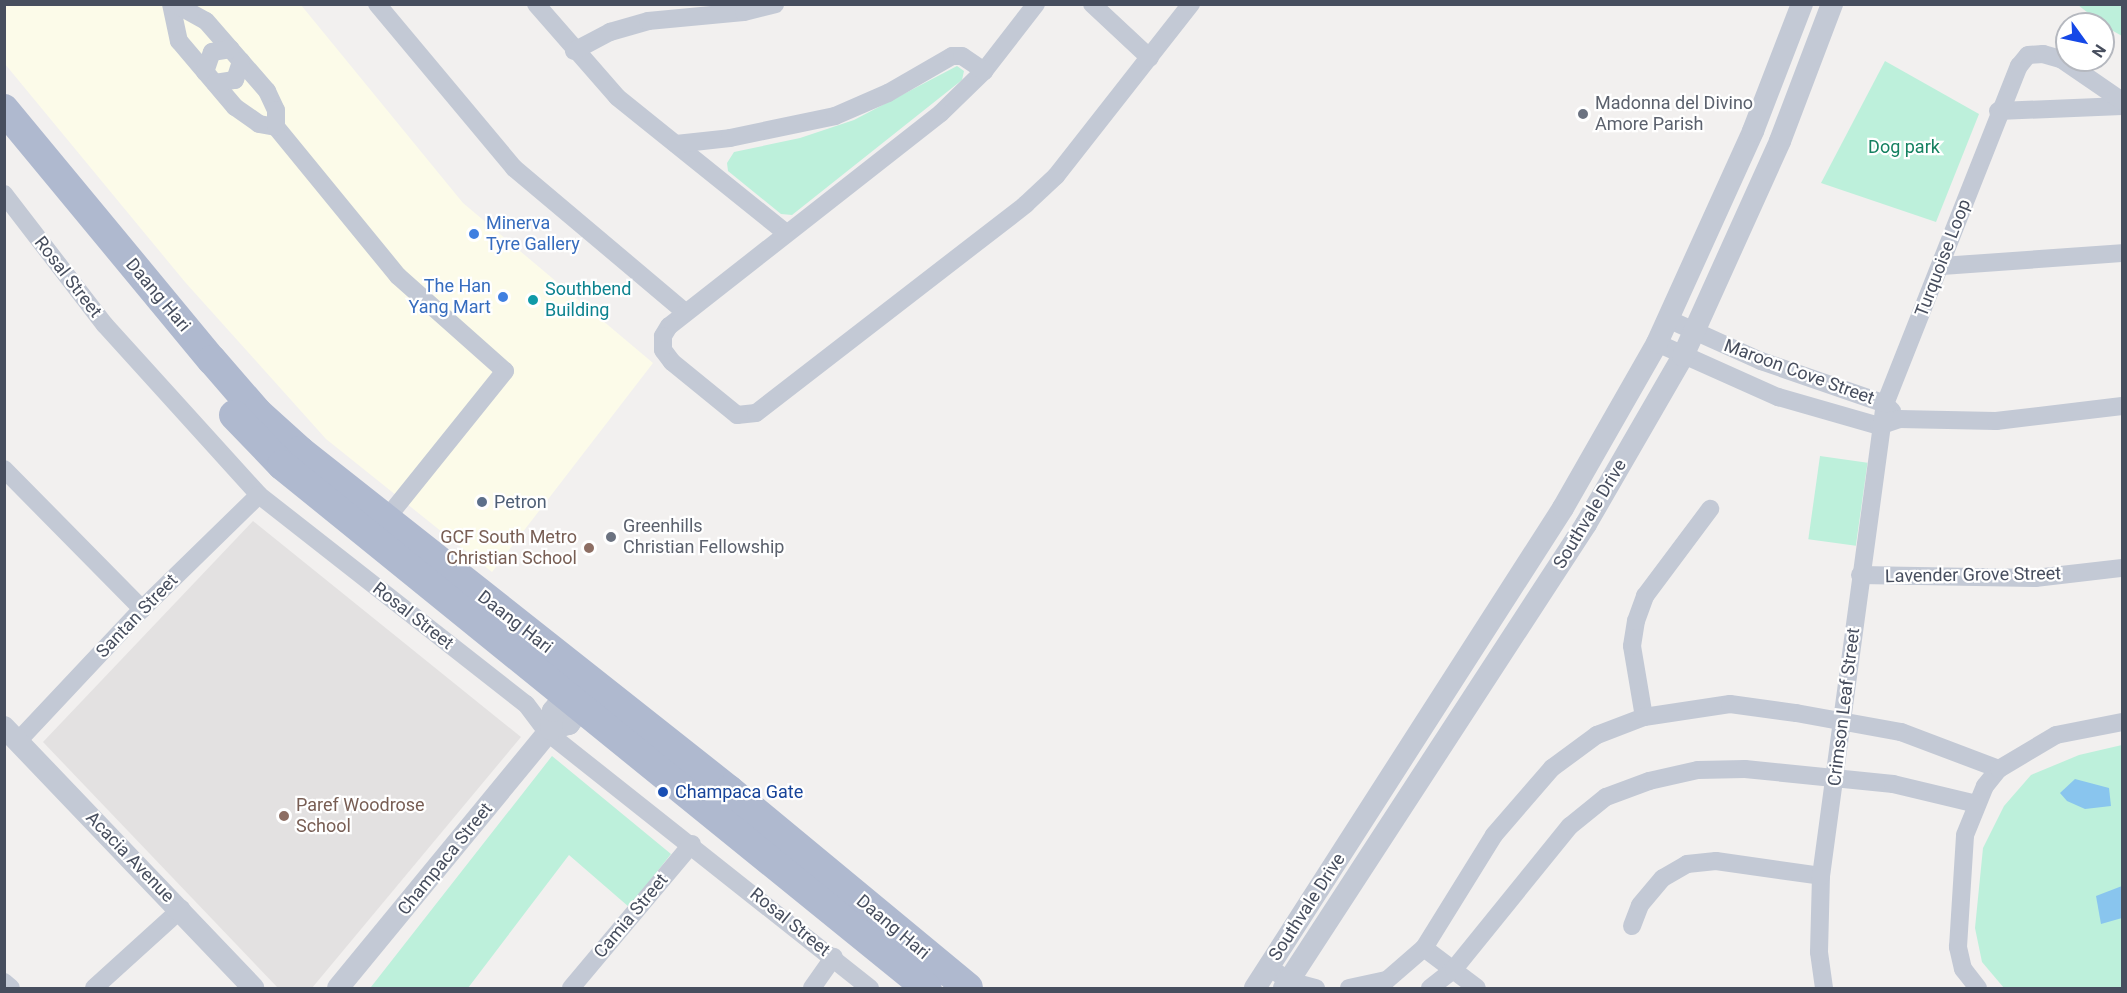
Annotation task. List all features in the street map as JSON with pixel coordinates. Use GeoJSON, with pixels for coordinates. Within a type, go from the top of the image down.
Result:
{"type":"FeatureCollection","features":[{"type":"Feature","properties":{"kind":"main road","name":"Daang Hari"},"geometry":{"type":"LineString","coordinates":[[4,109],[257,412],[386,519],[568,708],[968,988]]}},
{"type":"Feature","properties":{"kind":"main road","name":"Daang Hari"},"geometry":{"type":"LineString","coordinates":[[4,141],[189,363],[282,465],[568,708],[927,988]]}},
{"type":"Feature","properties":{"kind":"street"},"geometry":{"type":"LineString","coordinates":[[173,4],[206,21],[267,91],[276,110],[276,128]]}},
{"type":"Feature","properties":{"kind":"street"},"geometry":{"type":"LineString","coordinates":[[173,4],[179,41],[235,107],[259,124],[276,128],[398,276],[505,371],[386,519]]}},
{"type":"Feature","properties":{"kind":"street"},"geometry":{"type":"LineString","coordinates":[[536,4],[574,51],[617,97],[786,233]]}},
{"type":"Feature","properties":{"kind":"street"},"geometry":{"type":"LineString","coordinates":[[574,51],[610,32],[648,21],[744,12],[775,4]]}},
{"type":"Feature","properties":{"kind":"street"},"geometry":{"type":"LineString","coordinates":[[1036,4],[984,70],[941,113],[685,312],[663,336],[663,350],[672,362],[737,415],[756,413],[1026,204],[1083,145],[1191,4]]}},
{"type":"Feature","properties":{"kind":"street"},"geometry":{"type":"LineString","coordinates":[[1092,4],[1150,58]]}},
{"type":"Feature","properties":{"kind":"street","name":"Southvale Drive"},"geometry":{"type":"LineString","coordinates":[[1255,988],[1563,508],[1658,343],[1753,131],[1802,4]]}},
{"type":"Feature","properties":{"kind":"street","name":"Southvale Drive"},"geometry":{"type":"LineString","coordinates":[[1286,985],[1586,524],[1683,356],[1780,141],[1832,4]]}},
{"type":"Feature","properties":{"kind":"street"},"geometry":{"type":"LineString","coordinates":[[384,7],[514,168],[685,312]]}},
{"type":"Feature","properties":{"kind":"street"},"geometry":{"type":"LineString","coordinates":[[210,77],[212,52],[236,55]]}},
{"type":"Feature","properties":{"kind":"street","name":"Turquoise Loop"},"geometry":{"type":"LineString","coordinates":[[1879,426],[1885,404],[1942,266],[1998,111],[2019,66],[2028,55],[2043,54],[2074,65],[2122,104]]}},
{"type":"Feature","properties":{"kind":"street"},"geometry":{"type":"LineString","coordinates":[[210,77],[235,80],[236,55]]}},
{"type":"Feature","properties":{"kind":"street"},"geometry":{"type":"LineString","coordinates":[[676,144],[730,138],[835,116],[888,93],[952,56],[962,56],[984,70]]}},
{"type":"Feature","properties":{"kind":"street","name":"Turquoise Loop"},"geometry":{"type":"LineString","coordinates":[[1998,111],[2122,104]]}},
{"type":"Feature","properties":{"kind":"street","name":"Rosal Street"},"geometry":{"type":"LineString","coordinates":[[4,194],[105,325],[259,495],[526,704],[568,708],[692,844],[870,988]]}},
{"type":"Feature","properties":{"kind":"street"},"geometry":{"type":"LineString","coordinates":[[1942,266],[2122,253]]}},
{"type":"Feature","properties":{"kind":"street","name":"Maroon Cove Street"},"geometry":{"type":"LineString","coordinates":[[1670,320],[1778,368],[1885,404],[1899,419]]}},
{"type":"Feature","properties":{"kind":"street","name":"Maroon Cove Street"},"geometry":{"type":"LineString","coordinates":[[1658,343],[1778,397],[1879,426],[1899,419],[1996,421],[2122,406]]}},
{"type":"Feature","properties":{"kind":"street","name":"Crimson Leaf Street"},"geometry":{"type":"LineString","coordinates":[[1824,988],[1819,952],[1821,876],[1843,720],[1879,426]]}},
{"type":"Feature","properties":{"kind":"street"},"geometry":{"type":"LineString","coordinates":[[4,469],[142,609]]}},
{"type":"Feature","properties":{"kind":"street","name":"Santan Street"},"geometry":{"type":"LineString","coordinates":[[11,734],[259,495]]}},
{"type":"Feature","properties":{"kind":"street"},"geometry":{"type":"LineString","coordinates":[[1644,717],[1632,646],[1636,621],[1645,596],[1710,509]]}},
{"type":"Feature","properties":{"kind":"street","name":"Lavender Grove Street"},"geometry":{"type":"LineString","coordinates":[[1860,576],[2036,578],[2122,568]]}},
{"type":"Feature","properties":{"kind":"street"},"geometry":{"type":"LineString","coordinates":[[1349,988],[1387,980],[1424,948],[1494,835],[1537,783],[1573,750],[1644,717],[1730,704],[1843,720],[1901,732],[2000,769]]}},
{"type":"Feature","properties":{"kind":"street","name":"Champaca Street"},"geometry":{"type":"LineString","coordinates":[[338,988],[568,708]]}},
{"type":"Feature","properties":{"kind":"street"},"geometry":{"type":"LineString","coordinates":[[1978,988],[1963,969],[1958,947],[1965,835],[1976,804],[2000,769],[2056,735],[2122,722]]}},
{"type":"Feature","properties":{"kind":"street","name":"Acacia Avenue"},"geometry":{"type":"LineString","coordinates":[[11,734],[181,909],[253,988]]}},
{"type":"Feature","properties":{"kind":"street"},"geometry":{"type":"LineString","coordinates":[[1430,988],[1454,969],[1570,826],[1606,797],[1649,781],[1698,770],[1835,776],[1944,794],[1976,804]]}},
{"type":"Feature","properties":{"kind":"street","name":"Camia Street"},"geometry":{"type":"LineString","coordinates":[[571,988],[692,844]]}},
{"type":"Feature","properties":{"kind":"street"},"geometry":{"type":"LineString","coordinates":[[1632,926],[1640,905],[1663,878],[1686,864],[1716,861],[1821,876]]}},
{"type":"Feature","properties":{"kind":"street"},"geometry":{"type":"LineString","coordinates":[[94,988],[181,909]]}},
{"type":"Feature","properties":{"kind":"street"},"geometry":{"type":"LineString","coordinates":[[1424,948],[1477,988]]}},
{"type":"Feature","properties":{"kind":"street"},"geometry":{"type":"LineString","coordinates":[[812,988],[834,957]]}},
{"type":"Feature","properties":{"kind":"street"},"geometry":{"type":"LineString","coordinates":[[1269,967],[1286,985],[1316,988]]}},
{"type":"Feature","properties":{"kind":"street"},"geometry":{"type":"LineString","coordinates":[[4,982],[11,988]]}},
{"type":"Feature","properties":{"kind":"shaded area"},"geometry":{"type":"Polygon","coordinates":[[[4,5],[301,5],[463,203],[653,363],[492,572],[326,439],[185,282],[5,64],[4,5]]]}},
{"type":"Feature","properties":{"kind":"shaded area","name":"Paref Woodrose School"},"geometry":{"type":"Polygon","coordinates":[[[253,521],[521,737],[312,988],[278,988],[43,742],[253,521]]]}},
{"type":"Feature","properties":{"kind":"green space"},"geometry":{"type":"Polygon","coordinates":[[[2078,5],[2122,5],[2122,36],[2115,32],[2115,12],[2087,12],[2078,5]]]}},
{"type":"Feature","properties":{"kind":"green space","name":"Dog park"},"geometry":{"type":"Polygon","coordinates":[[[1885,61],[1979,114],[1936,222],[1821,183],[1885,61]]]}},
{"type":"Feature","properties":{"kind":"green space"},"geometry":{"type":"Polygon","coordinates":[[[957,66],[964,71],[962,80],[792,215],[781,214],[728,171],[727,163],[734,152],[800,138],[854,120],[957,66]]]}},
{"type":"Feature","properties":{"kind":"green space"},"geometry":{"type":"Polygon","coordinates":[[[1820,456],[1868,463],[1856,546],[1808,539],[1820,456]]]}},
{"type":"Feature","properties":{"kind":"green space"},"geometry":{"type":"Polygon","coordinates":[[[2122,745],[2122,988],[2004,988],[1982,962],[1975,928],[1983,848],[2004,806],[2031,775],[2079,755],[2122,745]]]}},
{"type":"Feature","properties":{"kind":"green space"},"geometry":{"type":"Polygon","coordinates":[[[552,756],[671,854],[629,907],[569,855],[468,988],[371,987],[552,756]]]}},
{"type":"Feature","properties":{"kind":"water"},"geometry":{"type":"Polygon","coordinates":[[[2075,779],[2109,788],[2111,806],[2085,809],[2067,801],[2060,793],[2075,779]]]}},
{"type":"Feature","properties":{"kind":"water"},"geometry":{"type":"Polygon","coordinates":[[[2122,886],[2122,918],[2101,924],[2096,896],[2122,886]]]}},
{"type":"Feature","properties":{"kind":"place","name":"Madonna del Divino Amore Parish"},"geometry":{"type":"Point","coordinates":[1583,114]}},
{"type":"Feature","properties":{"kind":"place","name":"Minerva Tyre Gallery"},"geometry":{"type":"Point","coordinates":[474,234]}},
{"type":"Feature","properties":{"kind":"place","name":"The Han Yang Mart"},"geometry":{"type":"Point","coordinates":[503,297]}},
{"type":"Feature","properties":{"kind":"place","name":"Southbend Building"},"geometry":{"type":"Point","coordinates":[533,300]}},
{"type":"Feature","properties":{"kind":"place","name":"Petron"},"geometry":{"type":"Point","coordinates":[482,502]}},
{"type":"Feature","properties":{"kind":"place","name":"Greenhills Christian Fellowship"},"geometry":{"type":"Point","coordinates":[611,537]}},
{"type":"Feature","properties":{"kind":"place","name":"GCF South Metro Christian School"},"geometry":{"type":"Point","coordinates":[589,548]}},
{"type":"Feature","properties":{"kind":"place","name":"Champaca Gate"},"geometry":{"type":"Point","coordinates":[663,792]}},
{"type":"Feature","properties":{"kind":"place","name":"Paref Woodrose School"},"geometry":{"type":"Point","coordinates":[284,816]}}]}
